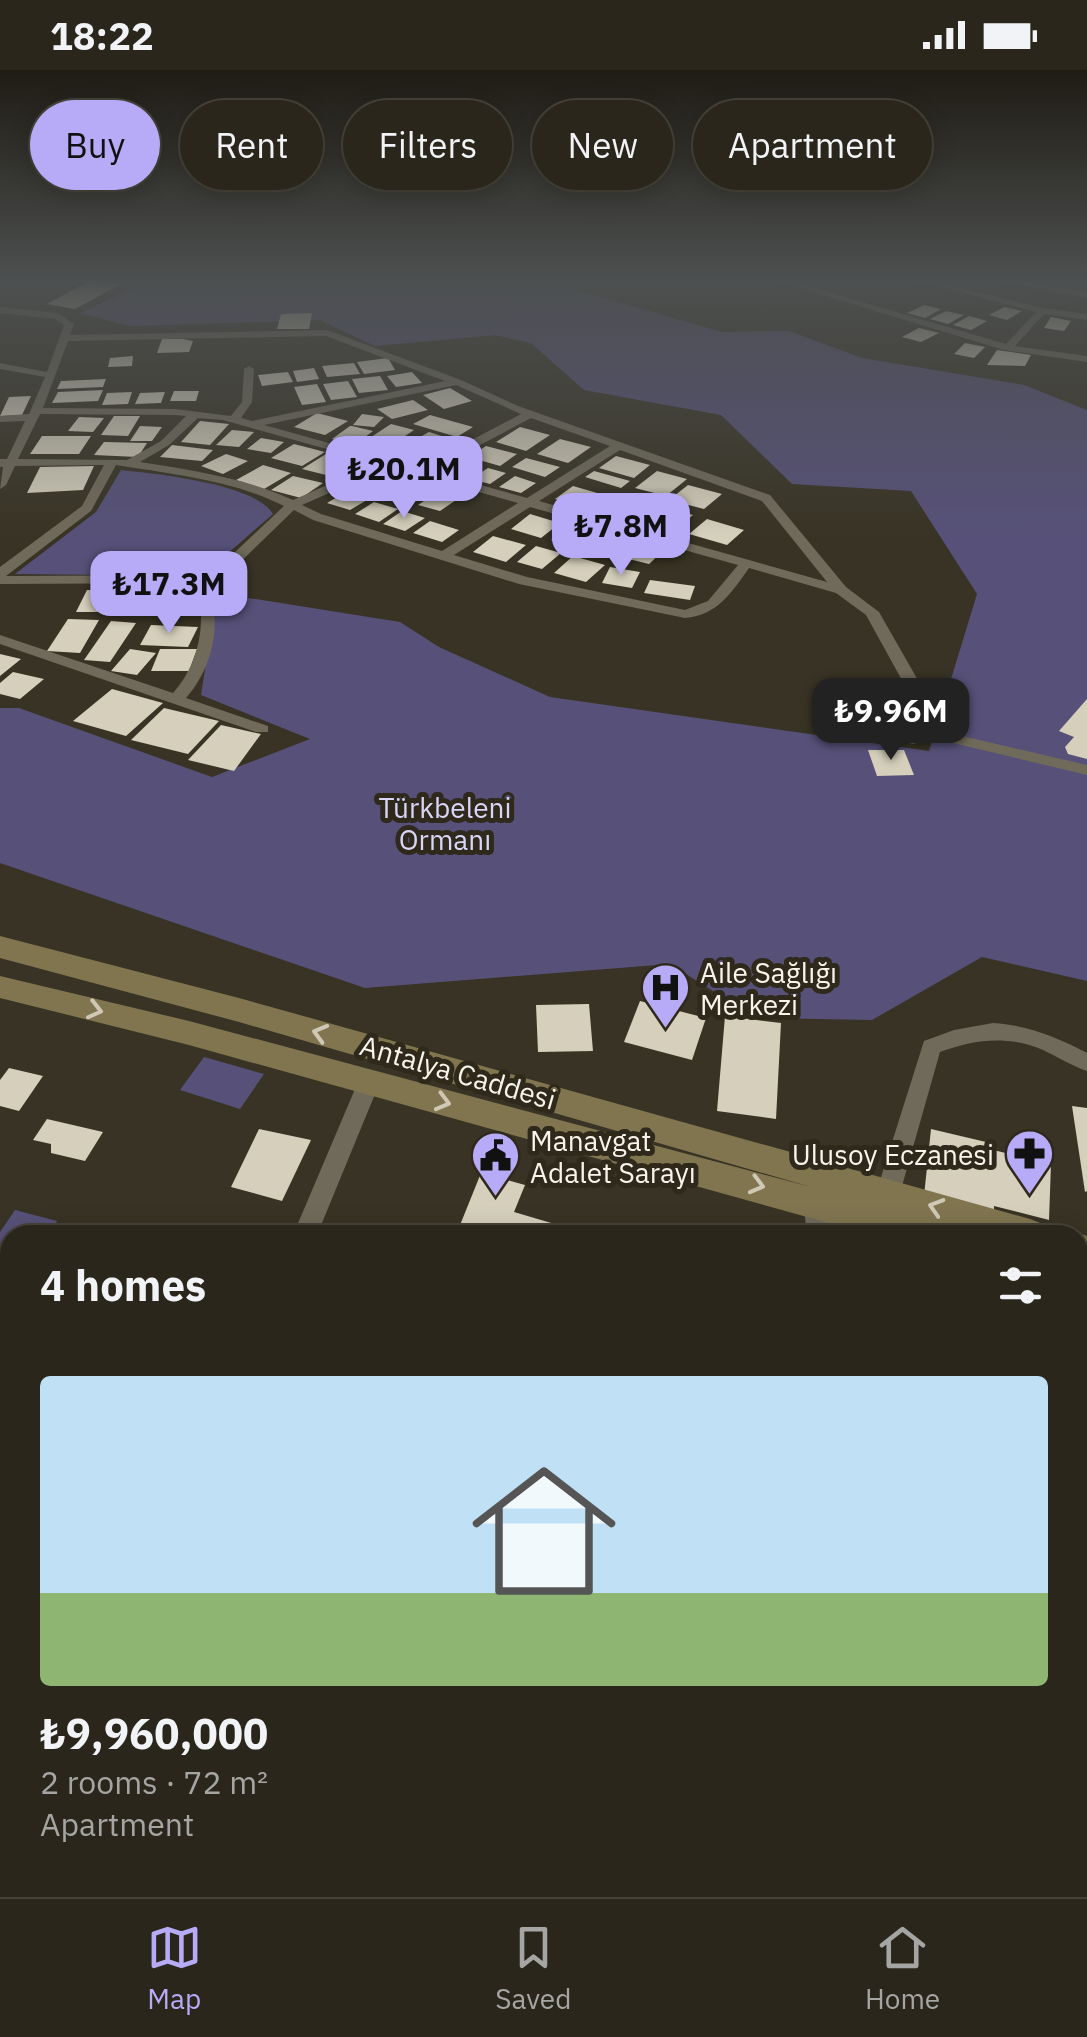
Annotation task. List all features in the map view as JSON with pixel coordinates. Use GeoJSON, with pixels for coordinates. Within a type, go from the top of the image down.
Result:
{"type":"FeatureCollection","features":[{"type":"Feature","properties":{"kind":"main road","name":"Antalya Caddesi"},"geometry":{"type":"LineString","coordinates":[[0,946],[996,1225]]}},
{"type":"Feature","properties":{"kind":"main road","name":"Antalya Caddesi"},"geometry":{"type":"LineString","coordinates":[[0,987],[815,1200],[896,1225]]}},
{"type":"Feature","properties":{"kind":"street"},"geometry":{"type":"LineString","coordinates":[[0,486],[53,365]]}},
{"type":"Feature","properties":{"kind":"street"},"geometry":{"type":"LineString","coordinates":[[413,365],[529,414],[573,426],[617,447],[700,472],[766,498],[841,590],[872,612],[906,670],[912,688],[906,711]]}},
{"type":"Feature","properties":{"kind":"street"},"geometry":{"type":"LineString","coordinates":[[0,366],[50,374]]}},
{"type":"Feature","properties":{"kind":"street"},"geometry":{"type":"LineString","coordinates":[[234,420],[247,402],[249,369]]}},
{"type":"Feature","properties":{"kind":"street"},"geometry":{"type":"LineString","coordinates":[[252,424],[457,382]]}},
{"type":"Feature","properties":{"kind":"street"},"geometry":{"type":"LineString","coordinates":[[131,462],[164,443],[196,413]]}},
{"type":"Feature","properties":{"kind":"street"},"geometry":{"type":"LineString","coordinates":[[0,419],[34,414],[196,413],[234,420],[382,465],[841,590]]}},
{"type":"Feature","properties":{"kind":"street"},"geometry":{"type":"LineString","coordinates":[[416,474],[529,414]]}},
{"type":"Feature","properties":{"kind":"street"},"geometry":{"type":"LineString","coordinates":[[445,555],[617,447]]}},
{"type":"Feature","properties":{"kind":"street"},"geometry":{"type":"LineString","coordinates":[[0,577],[87,508],[112,461]]}},
{"type":"Feature","properties":{"kind":"street"},"geometry":{"type":"LineString","coordinates":[[7,463],[131,462],[230,483],[524,581],[700,614],[746,563]]}},
{"type":"Feature","properties":{"kind":"street"},"geometry":{"type":"LineString","coordinates":[[0,577],[202,579],[222,572],[292,505],[382,465]]}},
{"type":"Feature","properties":{"kind":"street"},"geometry":{"type":"LineString","coordinates":[[176,700],[193,683],[202,662],[208,601],[202,579]]}},
{"type":"Feature","properties":{"kind":"street"},"geometry":{"type":"LineString","coordinates":[[0,639],[262,730]]}},
{"type":"Feature","properties":{"kind":"street"},"geometry":{"type":"LineString","coordinates":[[925,732],[925,722],[906,711],[882,713],[878,727],[897,738],[914,739],[925,732],[1087,770]]}},
{"type":"Feature","properties":{"kind":"street"},"geometry":{"type":"LineString","coordinates":[[888,1193],[930,1048],[970,1030],[1009,1030],[1087,1062]]}},
{"type":"Feature","properties":{"kind":"street"},"geometry":{"type":"LineString","coordinates":[[309,1225],[369,1082]]}},
{"type":"Feature","properties":{"kind":"street"},"geometry":{"type":"LineString","coordinates":[[815,1200],[817,1225]]}},
{"type":"Feature","properties":{"kind":"green space","name":"Türkbeleni Ormanı"},"geometry":{"type":"Polygon","coordinates":[[[556,365],[906,365],[1024,385],[1087,410],[1087,981],[982,957],[872,1020],[756,1018],[670,964],[365,988],[0,863],[0,708],[19,708],[212,777],[310,739],[201,695],[217,593],[400,622],[439,647],[550,697],[929,751],[977,594],[911,491],[792,484],[721,415],[584,390],[556,365]]]}},
{"type":"Feature","properties":{"kind":"green space"},"geometry":{"type":"Polygon","coordinates":[[[121,470],[226,488],[262,503],[273,514],[202,576],[15,574],[96,512],[121,470]]]}},
{"type":"Feature","properties":{"kind":"green space"},"geometry":{"type":"Polygon","coordinates":[[[204,1057],[264,1074],[240,1109],[180,1090],[204,1057]]]}},
{"type":"Feature","properties":{"kind":"green space"},"geometry":{"type":"Polygon","coordinates":[[[15,1210],[57,1221],[55,1225],[5,1225],[15,1210]]]}},
{"type":"Feature","properties":{"kind":"building"},"geometry":{"type":"Polygon","coordinates":[[[355,365],[360,374],[327,377],[322,366],[355,365]]]}},
{"type":"Feature","properties":{"kind":"building"},"geometry":{"type":"Polygon","coordinates":[[[359,365],[392,365],[395,370],[364,374],[359,365]]]}},
{"type":"Feature","properties":{"kind":"building"},"geometry":{"type":"Polygon","coordinates":[[[314,368],[319,379],[297,382],[293,371],[314,368]]]}},
{"type":"Feature","properties":{"kind":"building"},"geometry":{"type":"Polygon","coordinates":[[[288,372],[293,382],[262,386],[258,375],[288,372]]]}},
{"type":"Feature","properties":{"kind":"building"},"geometry":{"type":"Polygon","coordinates":[[[412,372],[422,383],[396,387],[387,376],[412,372]]]}},
{"type":"Feature","properties":{"kind":"building"},"geometry":{"type":"Polygon","coordinates":[[[380,376],[388,390],[359,393],[352,379],[380,376]]]}},
{"type":"Feature","properties":{"kind":"building"},"geometry":{"type":"Polygon","coordinates":[[[106,379],[103,387],[57,389],[61,381],[106,379]]]}},
{"type":"Feature","properties":{"kind":"building"},"geometry":{"type":"Polygon","coordinates":[[[348,381],[357,397],[331,400],[323,384],[348,381]]]}},
{"type":"Feature","properties":{"kind":"building"},"geometry":{"type":"Polygon","coordinates":[[[317,384],[326,402],[302,405],[294,387],[317,384]]]}},
{"type":"Feature","properties":{"kind":"building"},"geometry":{"type":"Polygon","coordinates":[[[450,388],[472,401],[444,409],[423,395],[450,388]]]}},
{"type":"Feature","properties":{"kind":"building"},"geometry":{"type":"Polygon","coordinates":[[[103,390],[98,401],[52,403],[58,392],[103,390]]]}},
{"type":"Feature","properties":{"kind":"building"},"geometry":{"type":"Polygon","coordinates":[[[174,391],[199,391],[196,401],[170,401],[174,391]]]}},
{"type":"Feature","properties":{"kind":"building"},"geometry":{"type":"Polygon","coordinates":[[[132,392],[128,404],[102,405],[107,393],[132,392]]]}},
{"type":"Feature","properties":{"kind":"building"},"geometry":{"type":"Polygon","coordinates":[[[165,392],[161,403],[135,404],[140,393],[165,392]]]}},
{"type":"Feature","properties":{"kind":"building"},"geometry":{"type":"Polygon","coordinates":[[[31,396],[22,415],[0,416],[9,397],[31,396]]]}},
{"type":"Feature","properties":{"kind":"building"},"geometry":{"type":"Polygon","coordinates":[[[413,400],[428,410],[392,419],[377,409],[413,400]]]}},
{"type":"Feature","properties":{"kind":"building"},"geometry":{"type":"Polygon","coordinates":[[[317,413],[348,421],[325,435],[294,427],[317,413]]]}},
{"type":"Feature","properties":{"kind":"building"},"geometry":{"type":"Polygon","coordinates":[[[362,414],[384,417],[374,427],[353,425],[362,414]]]}},
{"type":"Feature","properties":{"kind":"building"},"geometry":{"type":"Polygon","coordinates":[[[430,415],[473,427],[457,437],[413,424],[430,415]]]}},
{"type":"Feature","properties":{"kind":"building"},"geometry":{"type":"Polygon","coordinates":[[[114,416],[140,416],[128,436],[101,435],[114,416]]]}},
{"type":"Feature","properties":{"kind":"building"},"geometry":{"type":"Polygon","coordinates":[[[79,417],[104,418],[93,432],[68,431],[79,417]]]}},
{"type":"Feature","properties":{"kind":"building"},"geometry":{"type":"Polygon","coordinates":[[[200,421],[229,424],[210,445],[181,442],[200,421]]]}},
{"type":"Feature","properties":{"kind":"building"},"geometry":{"type":"Polygon","coordinates":[[[391,424],[414,430],[383,451],[359,445],[391,424]]]}},
{"type":"Feature","properties":{"kind":"building"},"geometry":{"type":"Polygon","coordinates":[[[140,426],[162,427],[152,441],[130,441],[140,426]]]}},
{"type":"Feature","properties":{"kind":"building"},"geometry":{"type":"Polygon","coordinates":[[[350,426],[373,431],[356,444],[332,439],[350,426]]]}},
{"type":"Feature","properties":{"kind":"building"},"geometry":{"type":"Polygon","coordinates":[[[520,427],[550,435],[526,451],[496,442],[520,427]]]}},
{"type":"Feature","properties":{"kind":"building"},"geometry":{"type":"Polygon","coordinates":[[[232,430],[254,432],[239,447],[216,445],[232,430]]]}},
{"type":"Feature","properties":{"kind":"building"},"geometry":{"type":"Polygon","coordinates":[[[429,432],[454,440],[437,450],[411,442],[429,432]]]}},
{"type":"Feature","properties":{"kind":"building"},"geometry":{"type":"Polygon","coordinates":[[[42,436],[91,436],[79,454],[30,454],[42,436]]]}},
{"type":"Feature","properties":{"kind":"building"},"geometry":{"type":"Polygon","coordinates":[[[261,438],[284,442],[271,453],[247,449],[261,438]]]}},
{"type":"Feature","properties":{"kind":"building"},"geometry":{"type":"Polygon","coordinates":[[[560,439],[591,447],[568,463],[537,454],[560,439]]]}},
{"type":"Feature","properties":{"kind":"building"},"geometry":{"type":"Polygon","coordinates":[[[104,442],[147,443],[138,457],[94,455],[104,442]]]}},
{"type":"Feature","properties":{"kind":"building"},"geometry":{"type":"Polygon","coordinates":[[[407,443],[434,452],[418,461],[391,452],[407,443]]]}},
{"type":"Feature","properties":{"kind":"building"},"geometry":{"type":"Polygon","coordinates":[[[294,444],[325,452],[302,466],[271,458],[294,444]]]}},
{"type":"Feature","properties":{"kind":"building"},"geometry":{"type":"Polygon","coordinates":[[[172,445],[213,450],[202,461],[160,457],[172,445]]]}},
{"type":"Feature","properties":{"kind":"building"},"geometry":{"type":"Polygon","coordinates":[[[486,446],[517,454],[500,466],[469,457],[486,446]]]}},
{"type":"Feature","properties":{"kind":"building"},"geometry":{"type":"Polygon","coordinates":[[[226,454],[248,461],[223,474],[201,466],[226,454]]]}},
{"type":"Feature","properties":{"kind":"building"},"geometry":{"type":"Polygon","coordinates":[[[326,454],[361,463],[338,478],[302,469],[326,454]]]}},
{"type":"Feature","properties":{"kind":"building"},"geometry":{"type":"Polygon","coordinates":[[[616,456],[650,465],[634,478],[599,468],[616,456]]]}},
{"type":"Feature","properties":{"kind":"building"},"geometry":{"type":"Polygon","coordinates":[[[526,458],[560,467],[545,477],[512,467],[526,458]]]}},
{"type":"Feature","properties":{"kind":"building"},"geometry":{"type":"Polygon","coordinates":[[[459,461],[477,466],[462,476],[444,470],[459,461]]]}},
{"type":"Feature","properties":{"kind":"building"},"geometry":{"type":"Polygon","coordinates":[[[263,465],[291,473],[264,489],[236,480],[263,465]]]}},
{"type":"Feature","properties":{"kind":"building"},"geometry":{"type":"Polygon","coordinates":[[[94,466],[83,490],[27,493],[40,467],[94,466]]]}},
{"type":"Feature","properties":{"kind":"building"},"geometry":{"type":"Polygon","coordinates":[[[488,468],[506,473],[490,484],[471,479],[488,468]]]}},
{"type":"Feature","properties":{"kind":"building"},"geometry":{"type":"Polygon","coordinates":[[[594,471],[630,481],[621,488],[585,477],[594,471]]]}},
{"type":"Feature","properties":{"kind":"building"},"geometry":{"type":"Polygon","coordinates":[[[657,471],[687,479],[666,496],[635,488],[657,471]]]}},
{"type":"Feature","properties":{"kind":"building"},"geometry":{"type":"Polygon","coordinates":[[[293,476],[323,483],[301,498],[271,490],[293,476]]]}},
{"type":"Feature","properties":{"kind":"building"},"geometry":{"type":"Polygon","coordinates":[[[385,476],[405,482],[386,494],[366,488],[385,476]]]}},
{"type":"Feature","properties":{"kind":"building"},"geometry":{"type":"Polygon","coordinates":[[[515,476],[536,483],[521,493],[499,487],[515,476]]]}},
{"type":"Feature","properties":{"kind":"building"},"geometry":{"type":"Polygon","coordinates":[[[411,485],[431,490],[413,502],[394,497],[411,485]]]}},
{"type":"Feature","properties":{"kind":"building"},"geometry":{"type":"Polygon","coordinates":[[[688,485],[722,494],[704,509],[669,500],[688,485]]]}},
{"type":"Feature","properties":{"kind":"building"},"geometry":{"type":"Polygon","coordinates":[[[573,486],[611,497],[593,511],[555,499],[573,486]]]}},
{"type":"Feature","properties":{"kind":"building"},"geometry":{"type":"Polygon","coordinates":[[[437,492],[459,498],[440,511],[418,505],[437,492]]]}},
{"type":"Feature","properties":{"kind":"building"},"geometry":{"type":"Polygon","coordinates":[[[344,493],[367,500],[350,510],[327,503],[344,493]]]}},
{"type":"Feature","properties":{"kind":"building"},"geometry":{"type":"Polygon","coordinates":[[[629,497],[658,505],[642,518],[612,510],[629,497]]]}},
{"type":"Feature","properties":{"kind":"building"},"geometry":{"type":"Polygon","coordinates":[[[374,502],[398,509],[379,522],[355,514],[374,502]]]}},
{"type":"Feature","properties":{"kind":"building"},"geometry":{"type":"Polygon","coordinates":[[[670,508],[693,515],[677,528],[654,521],[670,508]]]}},
{"type":"Feature","properties":{"kind":"building"},"geometry":{"type":"Polygon","coordinates":[[[402,511],[425,518],[405,531],[383,524],[402,511]]]}},
{"type":"Feature","properties":{"kind":"building"},"geometry":{"type":"Polygon","coordinates":[[[530,514],[560,523],[541,538],[511,529],[530,514]]]}},
{"type":"Feature","properties":{"kind":"building"},"geometry":{"type":"Polygon","coordinates":[[[707,519],[744,530],[727,545],[689,534],[707,519]]]}},
{"type":"Feature","properties":{"kind":"building"},"geometry":{"type":"Polygon","coordinates":[[[430,521],[459,530],[442,542],[413,533],[430,521]]]}},
{"type":"Feature","properties":{"kind":"building"},"geometry":{"type":"Polygon","coordinates":[[[571,524],[596,531],[576,547],[551,540],[571,524]]]}},
{"type":"Feature","properties":{"kind":"building"},"geometry":{"type":"Polygon","coordinates":[[[611,535],[633,541],[618,555],[595,548],[611,535]]]}},
{"type":"Feature","properties":{"kind":"building"},"geometry":{"type":"Polygon","coordinates":[[[493,536],[526,545],[506,562],[473,552],[493,536]]]}},
{"type":"Feature","properties":{"kind":"building"},"geometry":{"type":"Polygon","coordinates":[[[645,545],[664,550],[649,564],[629,559],[645,545]]]}},
{"type":"Feature","properties":{"kind":"building"},"geometry":{"type":"Polygon","coordinates":[[[536,546],[561,553],[542,569],[517,562],[536,546]]]}},
{"type":"Feature","properties":{"kind":"building"},"geometry":{"type":"Polygon","coordinates":[[[573,556],[605,565],[586,582],[554,573],[573,556]]]}},
{"type":"Feature","properties":{"kind":"building"},"geometry":{"type":"Polygon","coordinates":[[[610,567],[640,572],[632,588],[602,583],[610,567]]]}},
{"type":"Feature","properties":{"kind":"building"},"geometry":{"type":"Polygon","coordinates":[[[650,580],[695,586],[690,600],[644,593],[650,580]]]}},
{"type":"Feature","properties":{"kind":"building"},"geometry":{"type":"Polygon","coordinates":[[[87,590],[117,591],[106,612],[76,612],[87,590]]]}},
{"type":"Feature","properties":{"kind":"building"},"geometry":{"type":"Polygon","coordinates":[[[124,591],[154,591],[143,615],[112,615],[124,591]]]}},
{"type":"Feature","properties":{"kind":"building"},"geometry":{"type":"Polygon","coordinates":[[[68,619],[99,620],[80,653],[47,651],[68,619]]]}},
{"type":"Feature","properties":{"kind":"building"},"geometry":{"type":"Polygon","coordinates":[[[111,621],[136,623],[110,662],[84,660],[111,621]]]}},
{"type":"Feature","properties":{"kind":"building"},"geometry":{"type":"Polygon","coordinates":[[[151,625],[198,627],[188,647],[140,645],[151,625]]]}},
{"type":"Feature","properties":{"kind":"building"},"geometry":{"type":"Polygon","coordinates":[[[130,649],[156,653],[137,675],[111,671],[130,649]]]}},
{"type":"Feature","properties":{"kind":"building"},"geometry":{"type":"Polygon","coordinates":[[[160,649],[197,649],[189,671],[151,671],[160,649]]]}},
{"type":"Feature","properties":{"kind":"building"},"geometry":{"type":"Polygon","coordinates":[[[0,654],[21,659],[0,676],[0,654]]]}},
{"type":"Feature","properties":{"kind":"building"},"geometry":{"type":"Polygon","coordinates":[[[13,672],[44,679],[20,699],[0,694],[0,683],[13,672]]]}},
{"type":"Feature","properties":{"kind":"building"},"geometry":{"type":"Polygon","coordinates":[[[112,689],[163,703],[126,736],[73,721],[112,689]]]}},
{"type":"Feature","properties":{"kind":"building"},"geometry":{"type":"Polygon","coordinates":[[[1087,699],[1087,759],[1068,754],[1065,747],[1074,737],[1059,731],[1087,699]]]}},
{"type":"Feature","properties":{"kind":"building"},"geometry":{"type":"Polygon","coordinates":[[[164,708],[219,721],[188,754],[131,740],[164,708]]]}},
{"type":"Feature","properties":{"kind":"building"},"geometry":{"type":"Polygon","coordinates":[[[221,725],[261,734],[234,771],[188,760],[221,725]]]}},
{"type":"Feature","properties":{"kind":"building"},"geometry":{"type":"Polygon","coordinates":[[[868,750],[904,750],[914,775],[877,776],[868,750]]]}},
{"type":"Feature","properties":{"kind":"building","name":"Aile Sağlığı Merkezi"},"geometry":{"type":"Polygon","coordinates":[[[640,1001],[706,1018],[692,1060],[624,1042],[640,1001]]]}},
{"type":"Feature","properties":{"kind":"building"},"geometry":{"type":"Polygon","coordinates":[[[589,1004],[593,1051],[538,1052],[536,1005],[589,1004]]]}},
{"type":"Feature","properties":{"kind":"building"},"geometry":{"type":"Polygon","coordinates":[[[725,1016],[781,1023],[776,1119],[717,1111],[725,1016]]]}},
{"type":"Feature","properties":{"kind":"building"},"geometry":{"type":"Polygon","coordinates":[[[9,1068],[43,1076],[19,1111],[0,1106],[0,1080],[9,1068]]]}},
{"type":"Feature","properties":{"kind":"building"},"geometry":{"type":"Polygon","coordinates":[[[1072,1106],[1087,1108],[1085,1192],[1072,1106]]]}},
{"type":"Feature","properties":{"kind":"building"},"geometry":{"type":"Polygon","coordinates":[[[47,1119],[103,1132],[85,1161],[51,1153],[51,1144],[33,1140],[47,1119]]]}},
{"type":"Feature","properties":{"kind":"building"},"geometry":{"type":"Polygon","coordinates":[[[259,1129],[311,1140],[282,1201],[231,1187],[259,1129]]]}},
{"type":"Feature","properties":{"kind":"building"},"geometry":{"type":"Polygon","coordinates":[[[931,1129],[986,1142],[985,1148],[1051,1164],[1049,1220],[994,1206],[994,1214],[924,1196],[931,1129]]]}},
{"type":"Feature","properties":{"kind":"building","name":"Manavgat Adalet Sarayı"},"geometry":{"type":"Polygon","coordinates":[[[481,1173],[525,1185],[514,1212],[558,1225],[460,1225],[481,1173]]]}},
{"type":"Feature","properties":{"kind":"place","name":"Aile Sağlığı Merkezi"},"geometry":{"type":"Point","coordinates":[665,1030]}},
{"type":"Feature","properties":{"kind":"place","name":"Ulusoy Eczanesi"},"geometry":{"type":"Point","coordinates":[1029,1196]}},
{"type":"Feature","properties":{"kind":"place","name":"Manavgat Adalet Sarayı"},"geometry":{"type":"Point","coordinates":[495,1198]}}]}
